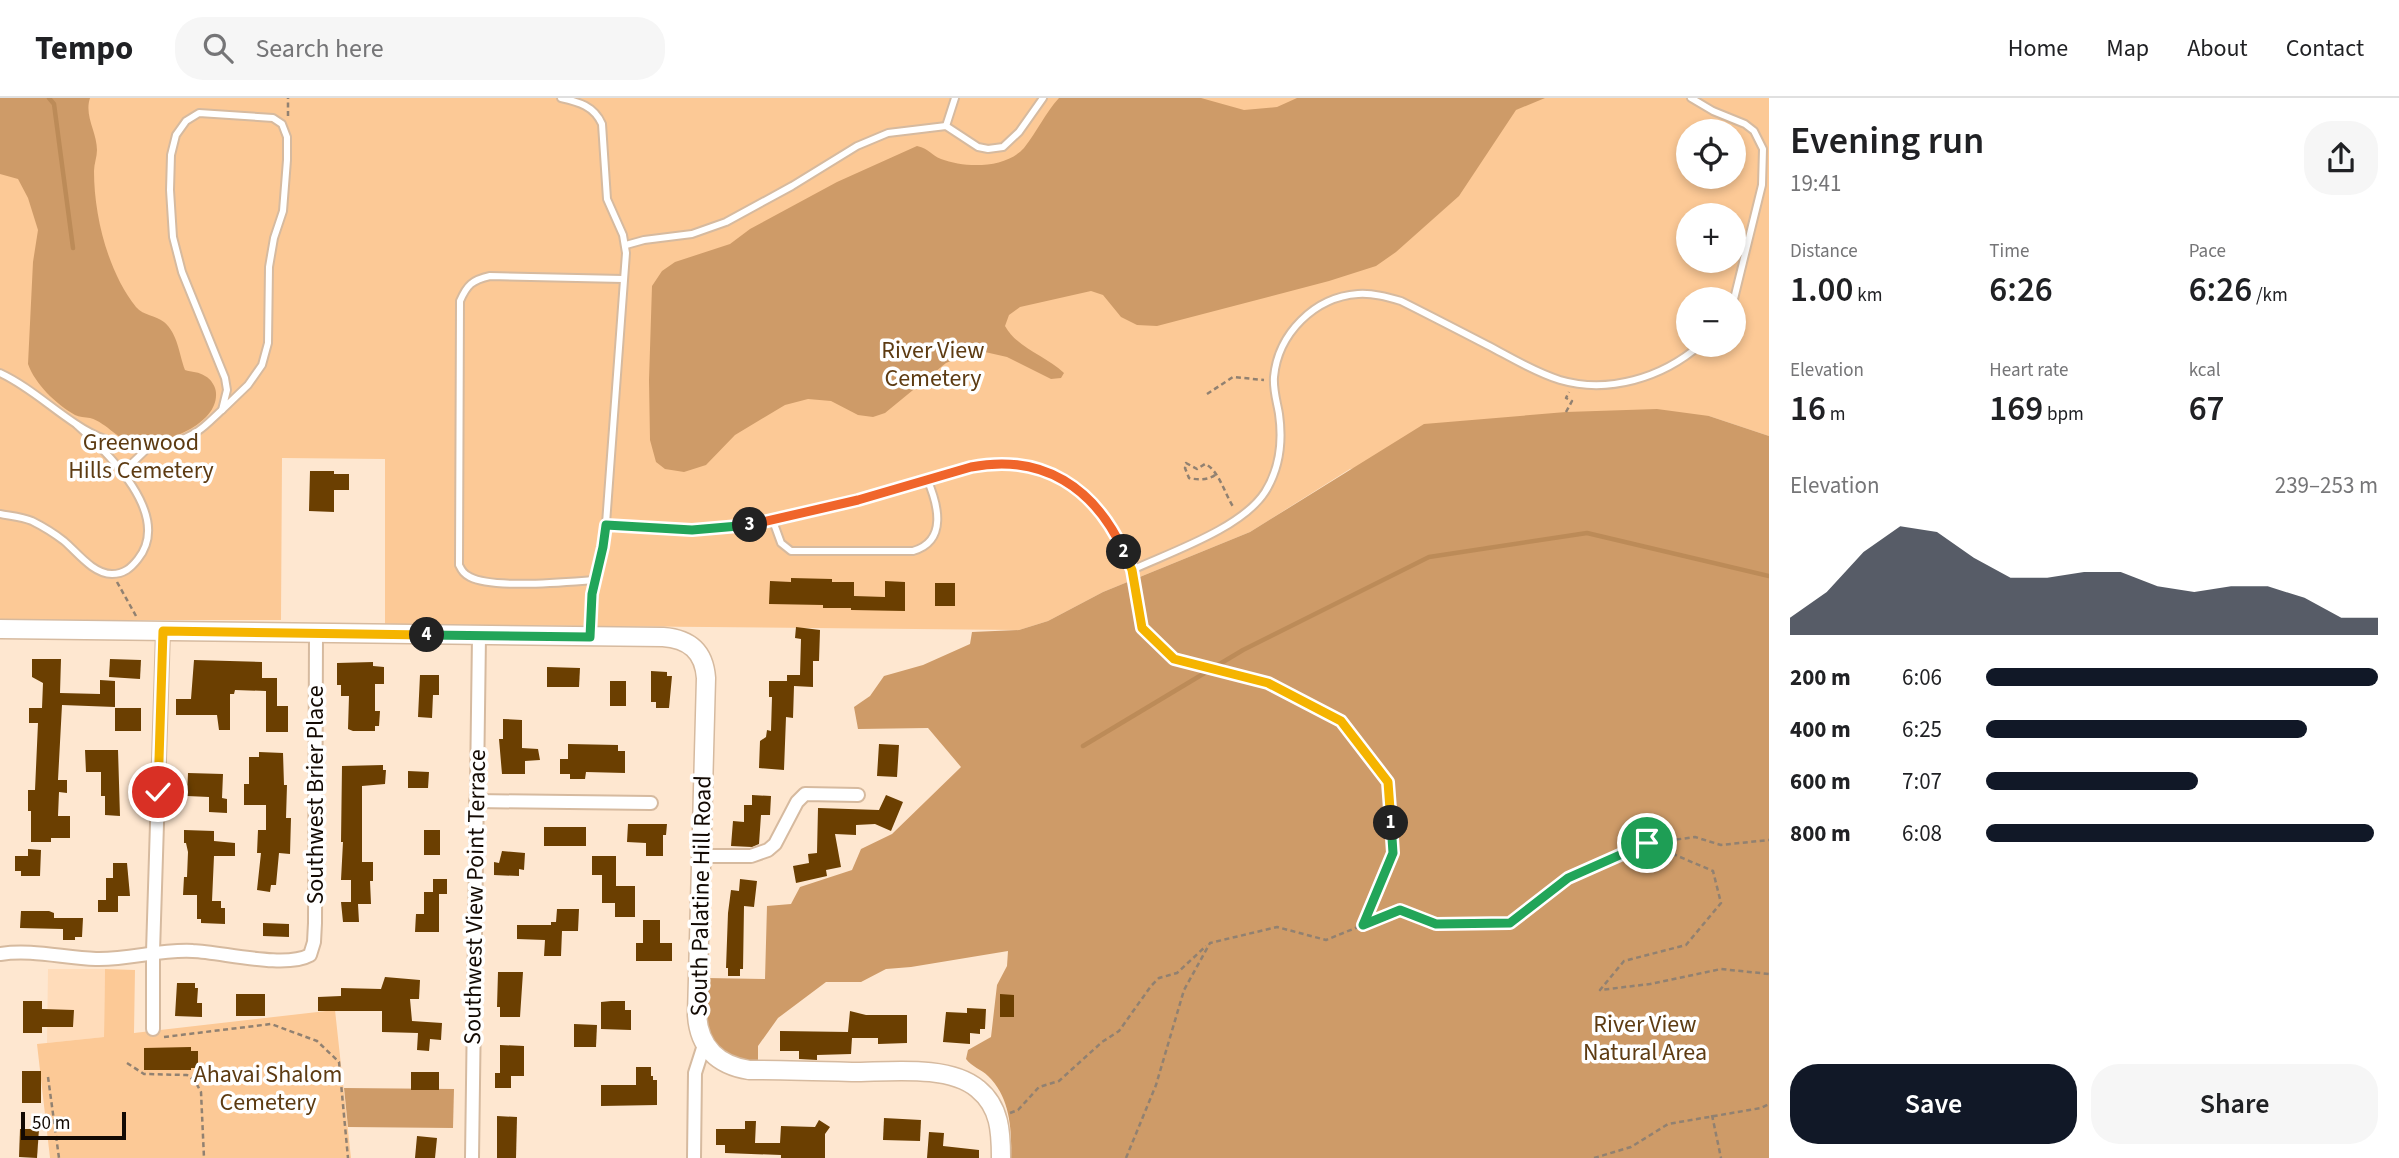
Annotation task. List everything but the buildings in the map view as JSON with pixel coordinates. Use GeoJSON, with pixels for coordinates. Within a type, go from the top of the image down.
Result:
{"type":"FeatureCollection","features":[{"type":"Feature","properties":{"kind":"street","name":"South Palatine Hill Road"},"geometry":{"type":"LineString","coordinates":[[0,629],[671,638],[691,644],[703,660],[706,678],[697,1015],[704,1045],[722,1062],[749,1070],[920,1072],[953,1076],[969,1082],[981,1091],[996,1114],[1001,1129],[1001,1158]]}},
{"type":"Feature","properties":{"kind":"street"},"geometry":{"type":"LineString","coordinates":[[152,1033],[163,631]]}},
{"type":"Feature","properties":{"kind":"street","name":"Southwest Brier Place"},"geometry":{"type":"LineString","coordinates":[[153,952],[195,951],[272,959],[302,958],[310,955],[315,923],[316,633]]}},
{"type":"Feature","properties":{"kind":"street","name":"Southwest View Point Terrace"},"geometry":{"type":"LineString","coordinates":[[472,1158],[479,636]]}},
{"type":"Feature","properties":{"kind":"street"},"geometry":{"type":"LineString","coordinates":[[702,856],[751,856],[768,850],[775,844],[796,802],[805,794],[858,795]]}},
{"type":"Feature","properties":{"kind":"street"},"geometry":{"type":"LineString","coordinates":[[476,801],[652,803]]}},
{"type":"Feature","properties":{"kind":"street"},"geometry":{"type":"LineString","coordinates":[[0,954],[43,953],[101,959],[153,952]]}},
{"type":"Feature","properties":{"kind":"street"},"geometry":{"type":"LineString","coordinates":[[694,1158],[695,1073],[704,1045]]}},
{"type":"Feature","properties":{"kind":"lane"},"geometry":{"type":"LineString","coordinates":[[561,98],[586,106],[598,116],[602,124],[607,199],[626,245],[606,525],[594,580],[590,637]]}},
{"type":"Feature","properties":{"kind":"lane"},"geometry":{"type":"LineString","coordinates":[[946,126],[955,98]]}},
{"type":"Feature","properties":{"kind":"lane"},"geometry":{"type":"LineString","coordinates":[[626,245],[692,234],[726,222],[857,146],[888,133],[946,126],[978,147],[997,149],[1011,141],[1043,98]]}},
{"type":"Feature","properties":{"kind":"lane"},"geometry":{"type":"LineString","coordinates":[[1691,98],[1713,111],[1745,124],[1754,131],[1763,149],[1762,185],[1737,287]]}},
{"type":"Feature","properties":{"kind":"lane"},"geometry":{"type":"LineString","coordinates":[[77,425],[102,439],[132,447],[162,446],[199,430],[222,410],[248,385],[262,365],[268,343],[269,267],[274,238],[283,211],[287,137],[282,124],[273,118],[199,113],[186,121],[176,135],[171,155],[173,237],[182,272],[225,378],[227,390],[222,410]]}},
{"type":"Feature","properties":{"kind":"lane"},"geometry":{"type":"LineString","coordinates":[[594,580],[557,583],[491,582],[470,578],[459,565],[460,301],[467,286],[477,279],[489,276],[623,279]]}},
{"type":"Feature","properties":{"kind":"lane"},"geometry":{"type":"LineString","coordinates":[[606,525],[692,530],[774,521],[971,467],[999,463],[1021,465],[1051,473],[1079,490],[1104,516],[1132,570],[1240,517],[1264,493],[1271,481],[1280,452],[1274,379],[1281,349],[1306,316],[1334,300],[1359,294],[1385,296],[1401,301],[1546,374],[1573,383],[1601,385],[1630,382],[1664,369],[1682,357]]}},
{"type":"Feature","properties":{"kind":"lane"},"geometry":{"type":"LineString","coordinates":[[0,373],[38,396],[102,447],[142,503],[149,528],[144,551],[129,570],[110,575],[91,565],[62,540],[30,521],[0,514]]}},
{"type":"Feature","properties":{"kind":"lane"},"geometry":{"type":"LineString","coordinates":[[124,476],[128,467],[149,446]]}},
{"type":"Feature","properties":{"kind":"lane"},"geometry":{"type":"LineString","coordinates":[[774,521],[781,543],[791,551],[913,551],[928,544],[937,525],[937,511],[927,479]]}},
{"type":"Feature","properties":{"kind":"path"},"geometry":{"type":"LineString","coordinates":[[1207,394],[1233,377],[1274,379]]}},
{"type":"Feature","properties":{"kind":"path"},"geometry":{"type":"LineString","coordinates":[[1566,412],[1572,401],[1566,398],[1573,383]]}},
{"type":"Feature","properties":{"kind":"path"},"geometry":{"type":"LineString","coordinates":[[1215,475],[1196,480],[1189,478],[1186,463],[1198,469],[1207,464],[1215,475],[1240,517]]}},
{"type":"Feature","properties":{"kind":"path"},"geometry":{"type":"LineString","coordinates":[[1132,570],[1142,628],[1174,659],[1268,683],[1341,721],[1388,782],[1393,853],[1363,925]]}},
{"type":"Feature","properties":{"kind":"path"},"geometry":{"type":"LineString","coordinates":[[110,575],[122,588],[136,616],[152,621],[163,631]]}},
{"type":"Feature","properties":{"kind":"path"},"geometry":{"type":"LineString","coordinates":[[996,1114],[1018,1110],[1039,1087],[1059,1081],[1102,1042],[1119,1031],[1159,978],[1177,972],[1210,943],[1277,927],[1326,940],[1400,910],[1436,924],[1510,923],[1568,878],[1647,843],[1695,837],[1721,845],[1769,840]]}},
{"type":"Feature","properties":{"kind":"path"},"geometry":{"type":"LineString","coordinates":[[1647,843],[1713,871],[1721,903],[1686,945],[1624,961],[1600,990],[1650,984],[1721,969],[1769,974]]}},
{"type":"Feature","properties":{"kind":"path"},"geometry":{"type":"LineString","coordinates":[[1126,1158],[1156,1085],[1184,990],[1210,943]]}},
{"type":"Feature","properties":{"kind":"path"},"geometry":{"type":"LineString","coordinates":[[152,1033],[271,1024],[317,1041],[339,1062],[348,1158]]}},
{"type":"Feature","properties":{"kind":"path"},"geometry":{"type":"LineString","coordinates":[[127,1063],[144,1074],[187,1075],[195,1081],[201,1092],[204,1158]]}},
{"type":"Feature","properties":{"kind":"path"},"geometry":{"type":"LineString","coordinates":[[48,1077],[59,1158]]}},
{"type":"Feature","properties":{"kind":"path"},"geometry":{"type":"LineString","coordinates":[[1594,1158],[1631,1147],[1668,1124],[1761,1108],[1769,1104]]}},
{"type":"Feature","properties":{"kind":"path"},"geometry":{"type":"LineString","coordinates":[[1712,1115],[1721,1158]]}},
{"type":"Feature","properties":{"kind":"shaded area"},"geometry":{"type":"Polygon","coordinates":[[[48,969],[105,969],[104,1037],[47,1043],[48,969]]]}},
{"type":"Feature","properties":{"kind":"green space","name":"River View Cemetery"},"geometry":{"type":"Polygon","coordinates":[[[0,98],[1769,98],[1769,436],[1709,416],[1350,469],[1250,532],[1103,592],[1048,621],[1019,630],[385,624],[385,459],[282,458],[281,620],[0,620],[0,98]]]}},
{"type":"Feature","properties":{"kind":"green space"},"geometry":{"type":"Polygon","coordinates":[[[0,98],[90,98],[89,111],[97,150],[94,171],[97,206],[110,260],[136,307],[169,327],[185,370],[207,377],[215,388],[214,404],[208,415],[187,431],[161,441],[130,442],[96,420],[77,416],[68,410],[47,393],[31,371],[28,364],[33,262],[38,230],[28,198],[18,179],[0,174],[0,98]]]}},
{"type":"Feature","properties":{"kind":"green space"},"geometry":{"type":"Polygon","coordinates":[[[1059,98],[1201,98],[1244,110],[1277,107],[1297,98],[1545,98],[1516,110],[1459,196],[1396,252],[1376,266],[1157,326],[1137,325],[1121,317],[1103,295],[1091,291],[1020,307],[1009,315],[1005,326],[1024,346],[1064,373],[1061,378],[1051,379],[1007,357],[985,352],[965,355],[946,363],[885,413],[873,417],[858,415],[831,401],[808,399],[785,405],[735,435],[706,465],[684,472],[665,469],[656,462],[650,440],[649,380],[652,286],[662,271],[675,262],[730,244],[750,229],[837,182],[917,146],[941,159],[961,164],[984,165],[1006,160],[1024,148],[1059,98]]]}},
{"type":"Feature","properties":{"kind":"green space","name":"River View Natural Area"},"geometry":{"type":"Polygon","coordinates":[[[1657,409],[1709,416],[1769,436],[1769,1158],[1011,1158],[1010,1125],[1001,1094],[988,1076],[966,1059],[968,1050],[991,1037],[997,985],[1007,966],[1008,951],[886,969],[861,982],[826,982],[778,1018],[758,1046],[758,1064],[732,1060],[717,1049],[706,1020],[706,978],[765,979],[767,906],[791,904],[800,887],[852,870],[861,849],[892,834],[961,767],[928,728],[858,729],[854,707],[870,696],[884,676],[923,665],[970,644],[972,632],[1019,630],[1048,621],[1103,592],[1250,532],[1424,424],[1566,412],[1657,409]]]}},
{"type":"Feature","properties":{"kind":"green space","name":"Ahavai Shalom Cemetery"},"geometry":{"type":"Polygon","coordinates":[[[105,969],[135,970],[134,1033],[335,1010],[351,1158],[50,1158],[37,1044],[104,1037],[105,969]]]}},
{"type":"Feature","properties":{"kind":"green space"},"geometry":{"type":"Polygon","coordinates":[[[344,1088],[454,1089],[453,1128],[348,1127],[344,1088]]]}},
{"type":"Feature","properties":{"kind":"waterway"},"geometry":{"type":"LineString","coordinates":[[49,98],[54,104],[73,248]]}},
{"type":"Feature","properties":{"kind":"waterway"},"geometry":{"type":"LineString","coordinates":[[1083,746],[1243,650],[1429,557],[1587,533],[1769,576]]}},
{"type":"Feature","properties":{"kind":"route"},"geometry":{"type":"LineString","coordinates":[[158,792],[163,631],[590,637],[594,580],[606,525],[692,530],[750,525],[858,500],[971,467],[1011,463],[1037,468],[1064,480],[1085,495],[1104,516],[1132,570],[1142,628],[1174,659],[1268,683],[1341,721],[1388,782],[1393,853],[1363,925],[1400,910],[1436,924],[1510,923],[1568,878],[1647,843]]}},
{"type":"Feature","properties":{"kind":"park label","name":"Greenwood Hills Cemetery"},"geometry":{"type":"Point","coordinates":[141,456]}}]}
